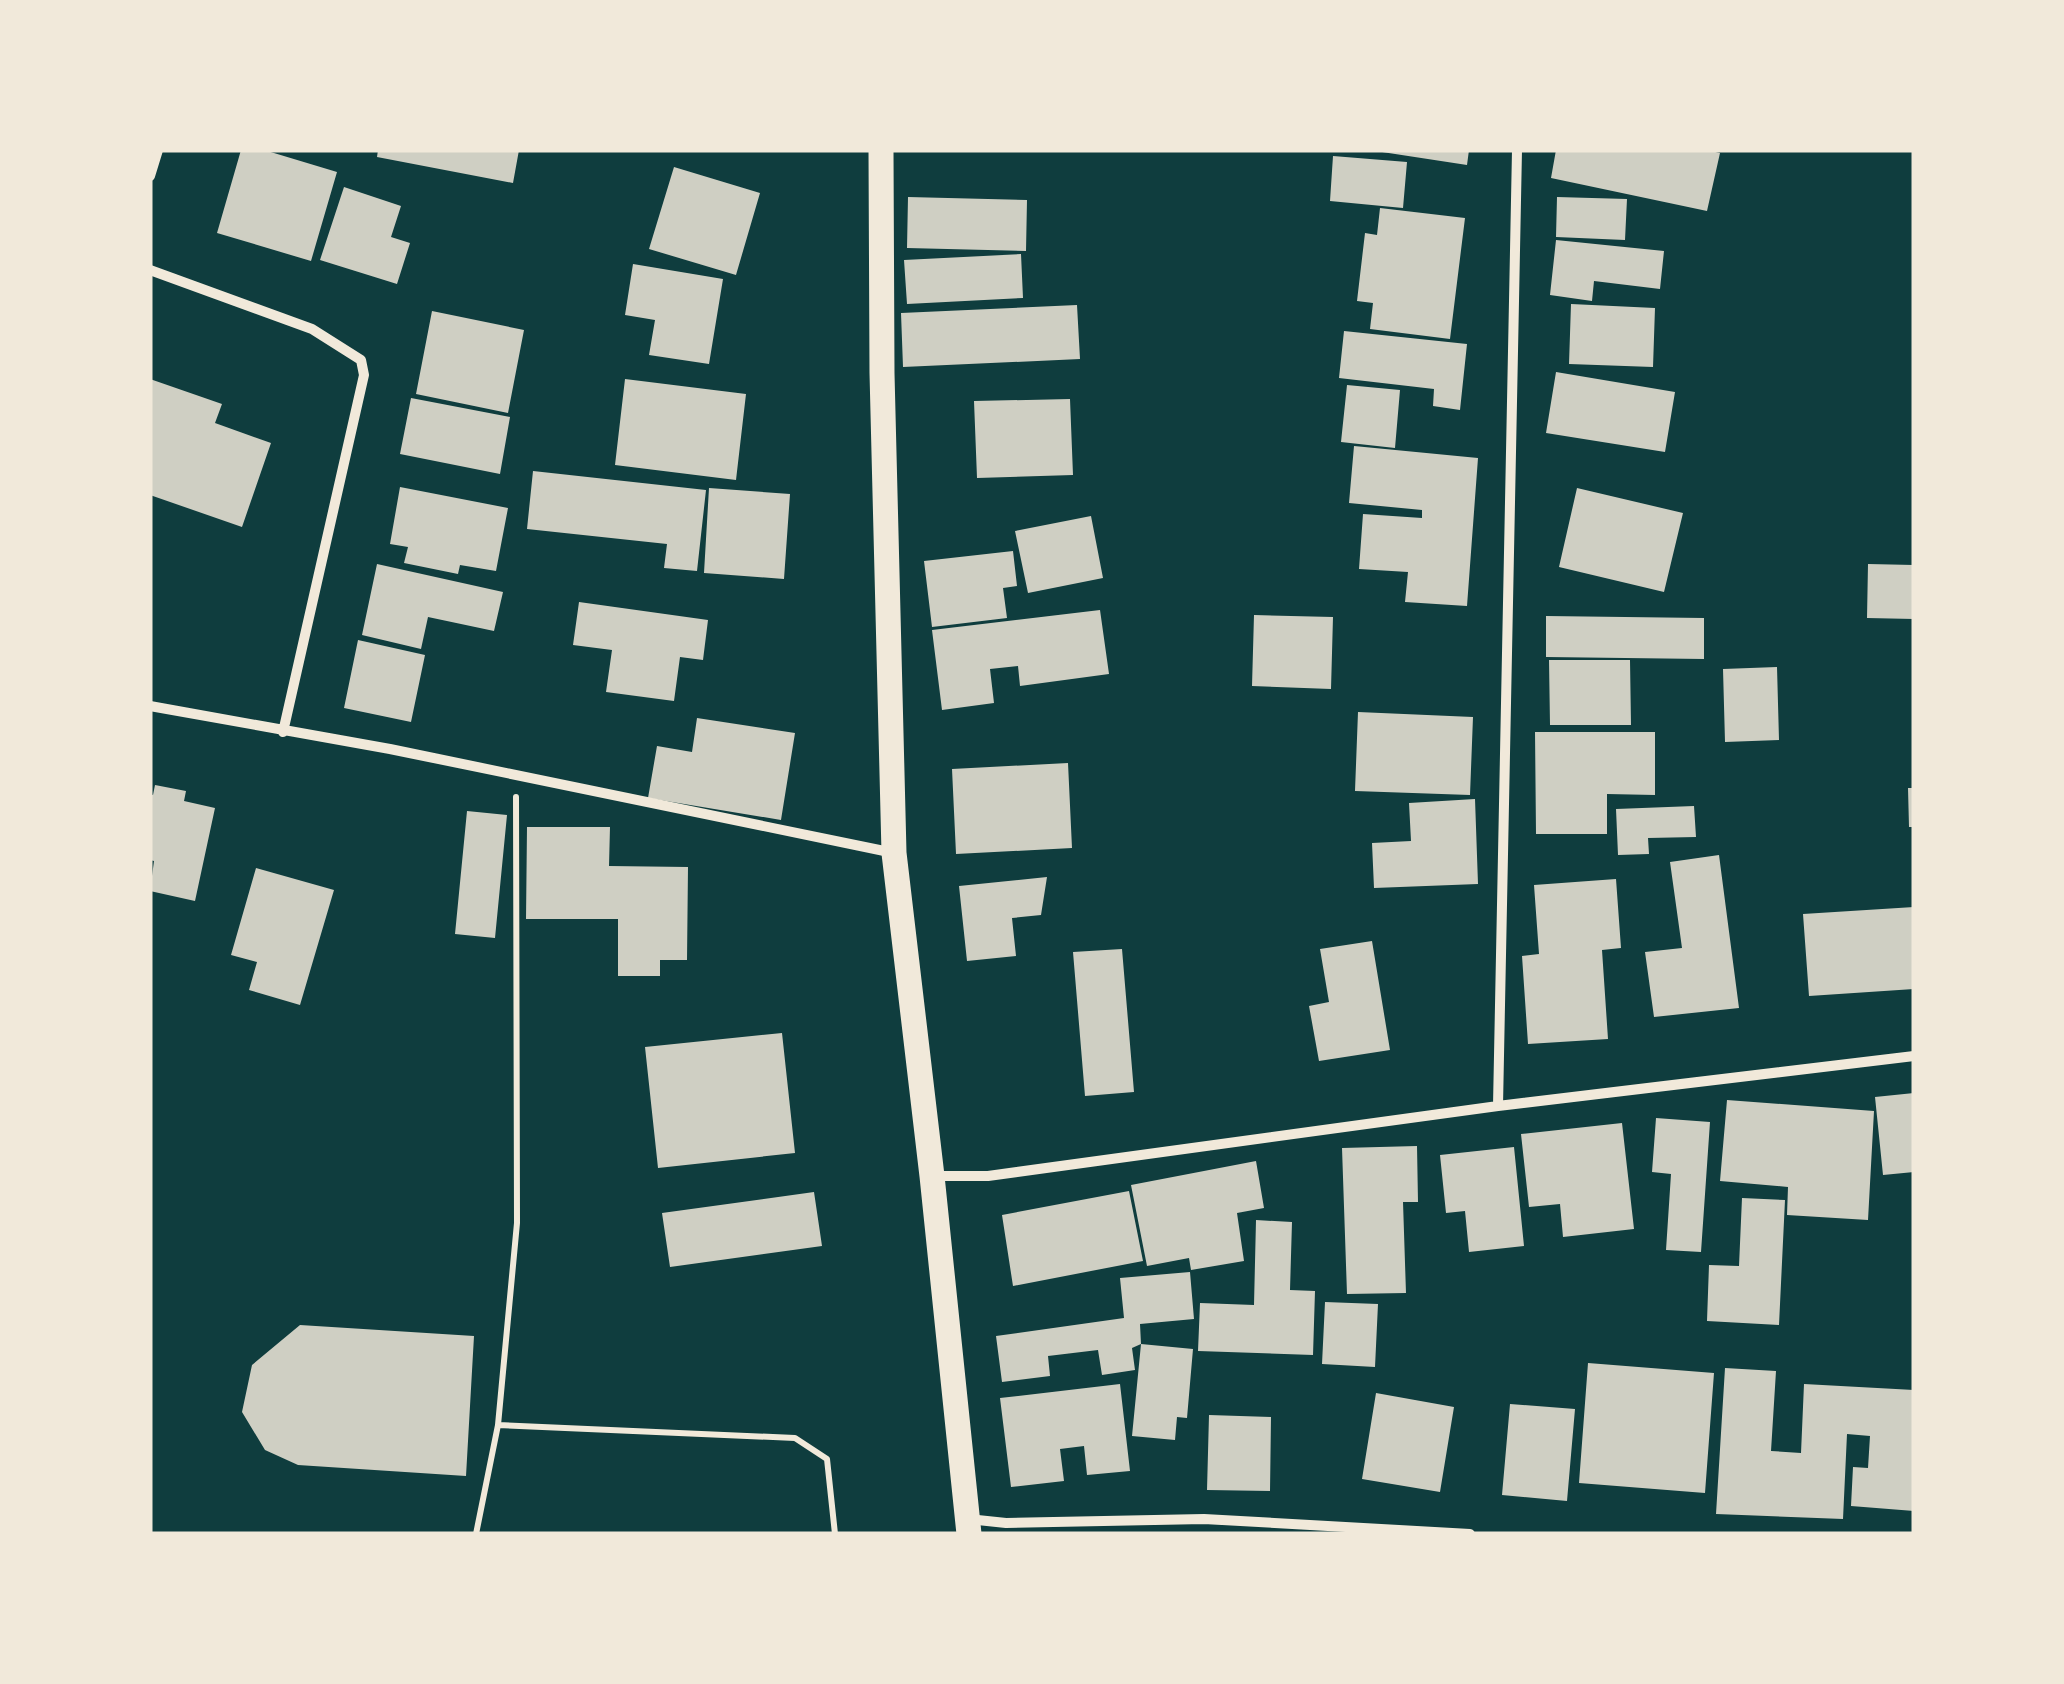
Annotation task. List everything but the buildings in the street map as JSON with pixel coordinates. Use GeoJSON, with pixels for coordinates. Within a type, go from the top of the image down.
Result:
{"type":"FeatureCollection","features":[{"type":"Feature","properties":{"kind":"main road"},"geometry":{"type":"LineString","coordinates":[[881,150],[882,373],[894,853],[968,1527]]}},
{"type":"Feature","properties":{"kind":"street"},"geometry":{"type":"LineString","coordinates":[[150,176],[158,150]]}},
{"type":"Feature","properties":{"kind":"street"},"geometry":{"type":"LineString","coordinates":[[1498,1106],[1517,150]]}},
{"type":"Feature","properties":{"kind":"street"},"geometry":{"type":"LineString","coordinates":[[150,270],[312,330],[361,360],[364,375],[283,732]]}},
{"type":"Feature","properties":{"kind":"street"},"geometry":{"type":"LineString","coordinates":[[150,706],[390,748],[894,853]]}},
{"type":"Feature","properties":{"kind":"street"},"geometry":{"type":"LineString","coordinates":[[932,1176],[988,1176],[1498,1106],[1914,1056]]}},
{"type":"Feature","properties":{"kind":"street"},"geometry":{"type":"LineString","coordinates":[[968,1527],[1204,1519],[1470,1534]]}},
{"type":"Feature","properties":{"kind":"path"},"geometry":{"type":"LineString","coordinates":[[476,1534],[498,1425],[517,1222],[516,776]]}},
{"type":"Feature","properties":{"kind":"path"},"geometry":{"type":"LineString","coordinates":[[498,1425],[795,1438],[827,1460],[835,1534]]}}]}
